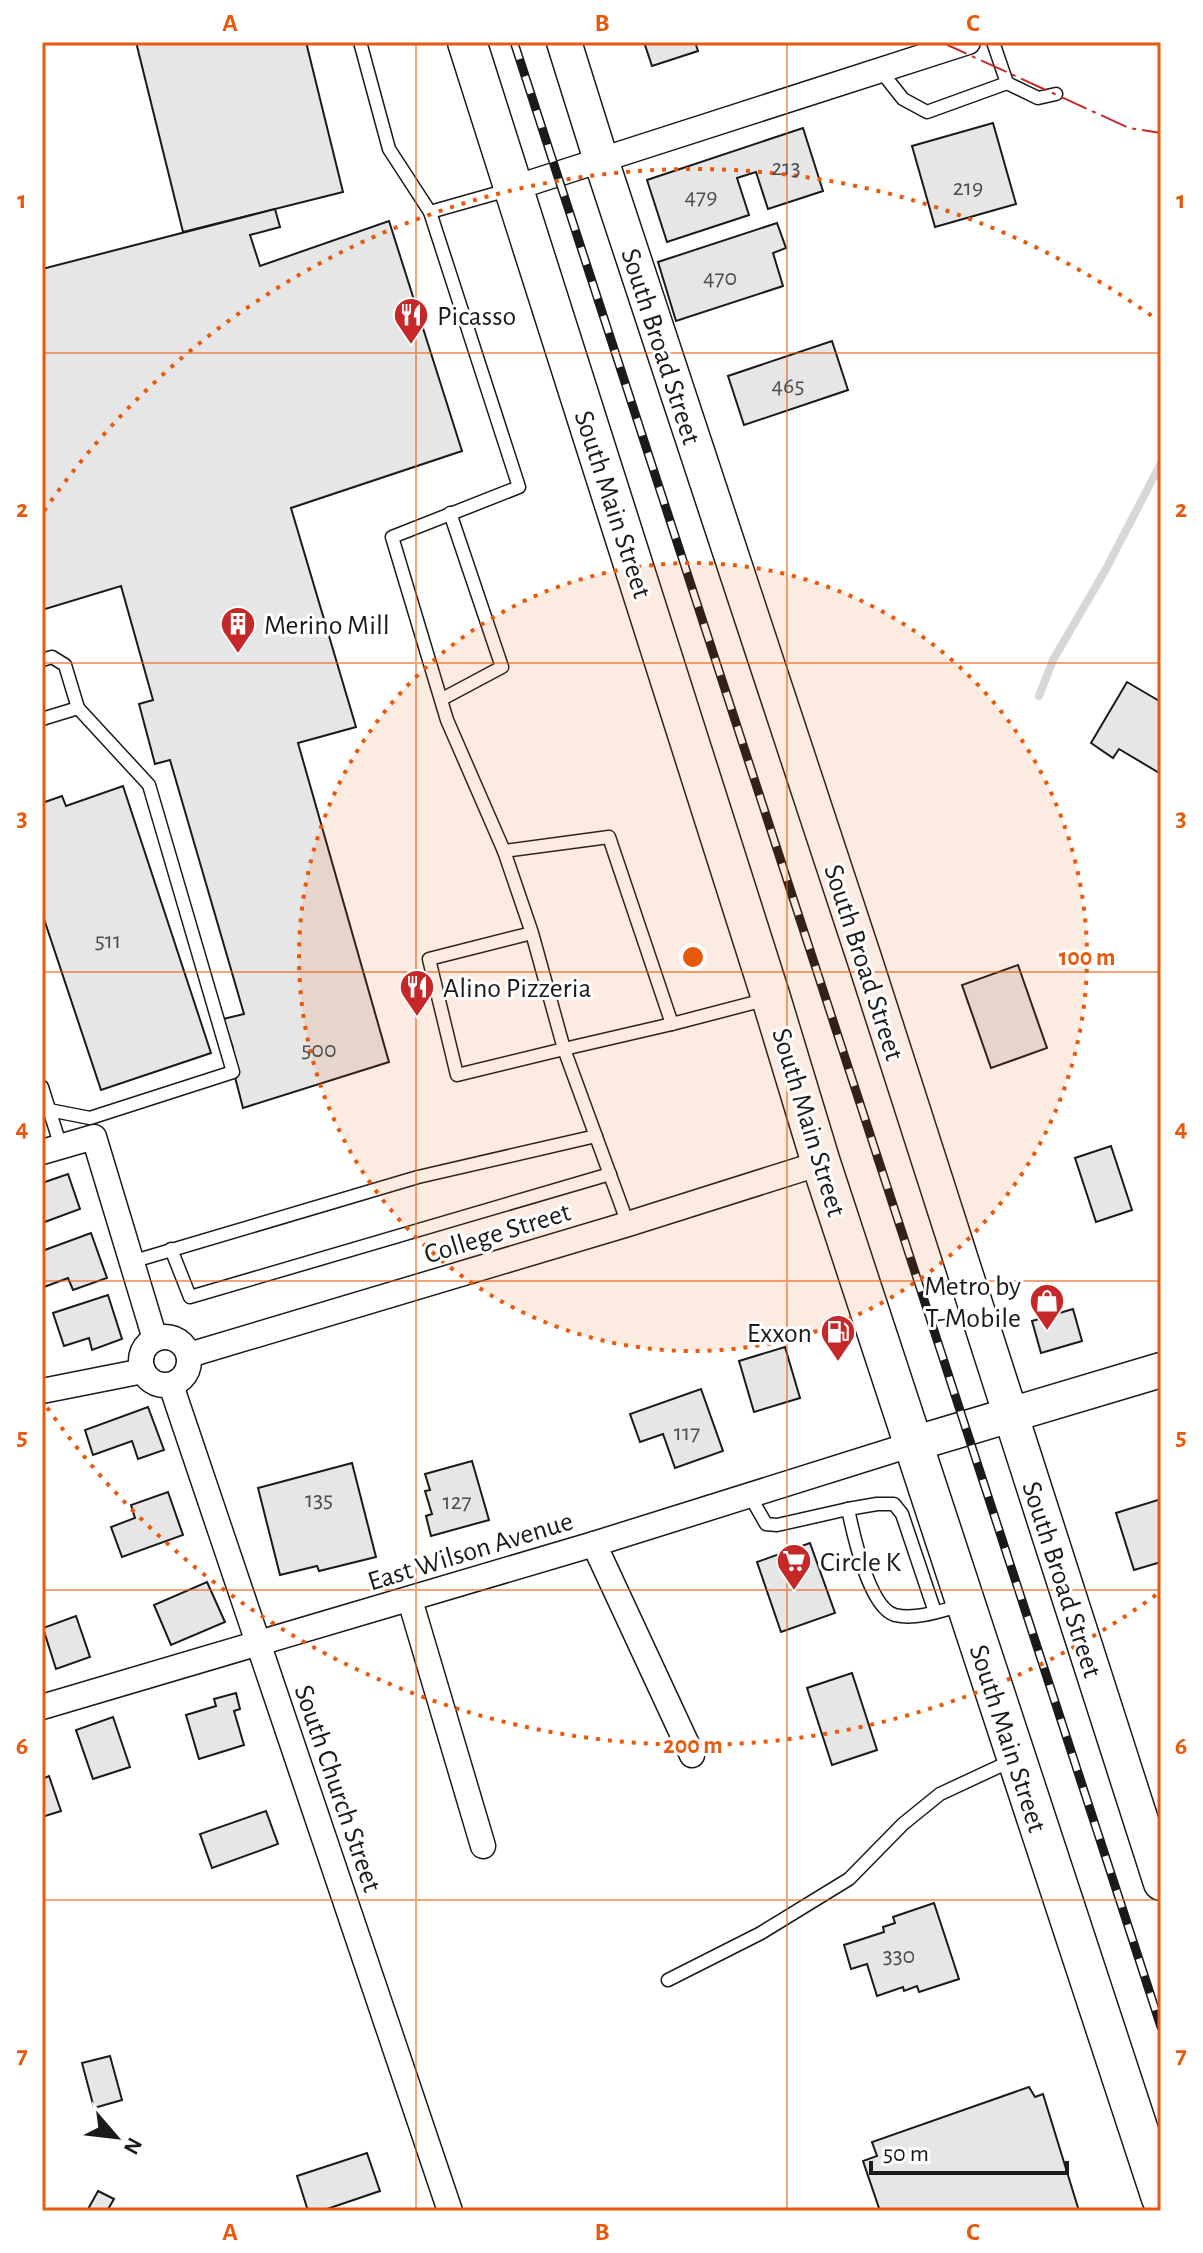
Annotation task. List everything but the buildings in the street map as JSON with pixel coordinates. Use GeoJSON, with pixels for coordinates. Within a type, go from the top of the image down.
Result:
{"type":"FeatureCollection","features":[{"type":"Feature","properties":{"kind":"main road","name":"South Main Street"},"geometry":{"type":"LineString","coordinates":[[467,42],[821,1163],[913,1444],[950,1608],[1016,1758],[1161,2198]]}},
{"type":"Feature","properties":{"kind":"street","name":"South Broad Street"},"geometry":{"type":"LineString","coordinates":[[564,42],[865,961],[1161,1883]]}},
{"type":"Feature","properties":{"kind":"street"},"geometry":{"type":"LineString","coordinates":[[514,188],[968,42]]}},
{"type":"Feature","properties":{"kind":"street"},"geometry":{"type":"LineString","coordinates":[[52,1149],[92,1127],[155,1339]]}},
{"type":"Feature","properties":{"kind":"street","name":"College Street"},"geometry":{"type":"LineString","coordinates":[[189,1355],[821,1163]]}},
{"type":"Feature","properties":{"kind":"street"},"geometry":{"type":"LineString","coordinates":[[169,1337],[178,1340],[189,1355],[186,1374],[171,1385],[152,1382],[143,1371],[141,1357],[155,1339],[169,1337]]}},
{"type":"Feature","properties":{"kind":"street"},"geometry":{"type":"LineString","coordinates":[[913,1444],[1161,1370]]}},
{"type":"Feature","properties":{"kind":"street"},"geometry":{"type":"LineString","coordinates":[[42,1391],[143,1371]]}},
{"type":"Feature","properties":{"kind":"street","name":"South Church Street"},"geometry":{"type":"LineString","coordinates":[[171,1385],[450,2211]]}},
{"type":"Feature","properties":{"kind":"street","name":"East Wilson Avenue"},"geometry":{"type":"LineString","coordinates":[[42,1707],[410,1600],[913,1444]]}},
{"type":"Feature","properties":{"kind":"street"},"geometry":{"type":"LineString","coordinates":[[594,1544],[692,1755]]}},
{"type":"Feature","properties":{"kind":"street"},"geometry":{"type":"LineString","coordinates":[[410,1600],[483,1846]]}},
{"type":"Feature","properties":{"kind":"lane"},"geometry":{"type":"LineString","coordinates":[[360,42],[389,149],[430,212],[519,487],[392,537],[447,720],[504,851],[532,933],[564,1049],[628,1224]]}},
{"type":"Feature","properties":{"kind":"lane"},"geometry":{"type":"LineString","coordinates":[[993,42],[1007,83],[1038,98],[1056,94]]}},
{"type":"Feature","properties":{"kind":"lane"},"geometry":{"type":"LineString","coordinates":[[880,70],[903,99],[927,112],[1007,83]]}},
{"type":"Feature","properties":{"kind":"lane"},"geometry":{"type":"LineString","coordinates":[[430,212],[514,188]]}},
{"type":"Feature","properties":{"kind":"lane"},"geometry":{"type":"LineString","coordinates":[[442,699],[502,667],[450,513]]}},
{"type":"Feature","properties":{"kind":"lane"},"geometry":{"type":"LineString","coordinates":[[42,660],[52,657],[65,665],[78,708],[149,785],[233,1072],[92,1127],[49,1110]]}},
{"type":"Feature","properties":{"kind":"lane"},"geometry":{"type":"LineString","coordinates":[[42,719],[78,708]]}},
{"type":"Feature","properties":{"kind":"lane"},"geometry":{"type":"LineString","coordinates":[[504,851],[609,837],[672,1024]]}},
{"type":"Feature","properties":{"kind":"lane"},"geometry":{"type":"LineString","coordinates":[[532,933],[429,959],[457,1075],[771,998]]}},
{"type":"Feature","properties":{"kind":"lane"},"geometry":{"type":"LineString","coordinates":[[42,1087],[49,1110],[52,1149]]}},
{"type":"Feature","properties":{"kind":"lane"},"geometry":{"type":"LineString","coordinates":[[131,1262],[418,1177],[596,1136]]}},
{"type":"Feature","properties":{"kind":"lane"},"geometry":{"type":"LineString","coordinates":[[171,1249],[190,1297],[610,1174]]}},
{"type":"Feature","properties":{"kind":"lane"},"geometry":{"type":"LineString","coordinates":[[750,1496],[766,1524],[777,1525],[848,1509],[894,1504],[902,1514],[914,1561],[950,1608],[909,1617],[892,1614],[881,1607],[858,1551],[848,1509]]}},
{"type":"Feature","properties":{"kind":"lane"},"geometry":{"type":"LineString","coordinates":[[867,1575],[882,1570]]}},
{"type":"Feature","properties":{"kind":"lane"},"geometry":{"type":"LineString","coordinates":[[668,1980],[761,1933],[849,1879],[903,1824],[940,1794],[1016,1758]]}},
{"type":"Feature","properties":{"kind":"waterway"},"geometry":{"type":"LineString","coordinates":[[1039,696],[1053,660],[1106,569],[1161,463]]}},
{"type":"Feature","properties":{"kind":"railway"},"geometry":{"type":"LineString","coordinates":[[514,42],[1161,2027]]}},
{"type":"Feature","properties":{"kind":"power"},"geometry":{"type":"LineString","coordinates":[[941,42],[1129,128],[1161,133]]}},
{"type":"Feature","properties":{"kind":"place","name":"Picasso"},"geometry":{"type":"Point","coordinates":[411,346]}},
{"type":"Feature","properties":{"kind":"place","name":"Merino Mill"},"geometry":{"type":"Point","coordinates":[238,655]}},
{"type":"Feature","properties":{"kind":"place","name":"Alino Pizzeria"},"geometry":{"type":"Point","coordinates":[417,1018]}},
{"type":"Feature","properties":{"kind":"place","name":"Metro by T-Mobile"},"geometry":{"type":"Point","coordinates":[1047,1332]}},
{"type":"Feature","properties":{"kind":"place","name":"Exxon"},"geometry":{"type":"Point","coordinates":[838,1363]}},
{"type":"Feature","properties":{"kind":"place","name":"Circle K"},"geometry":{"type":"Point","coordinates":[794,1592]}}]}
